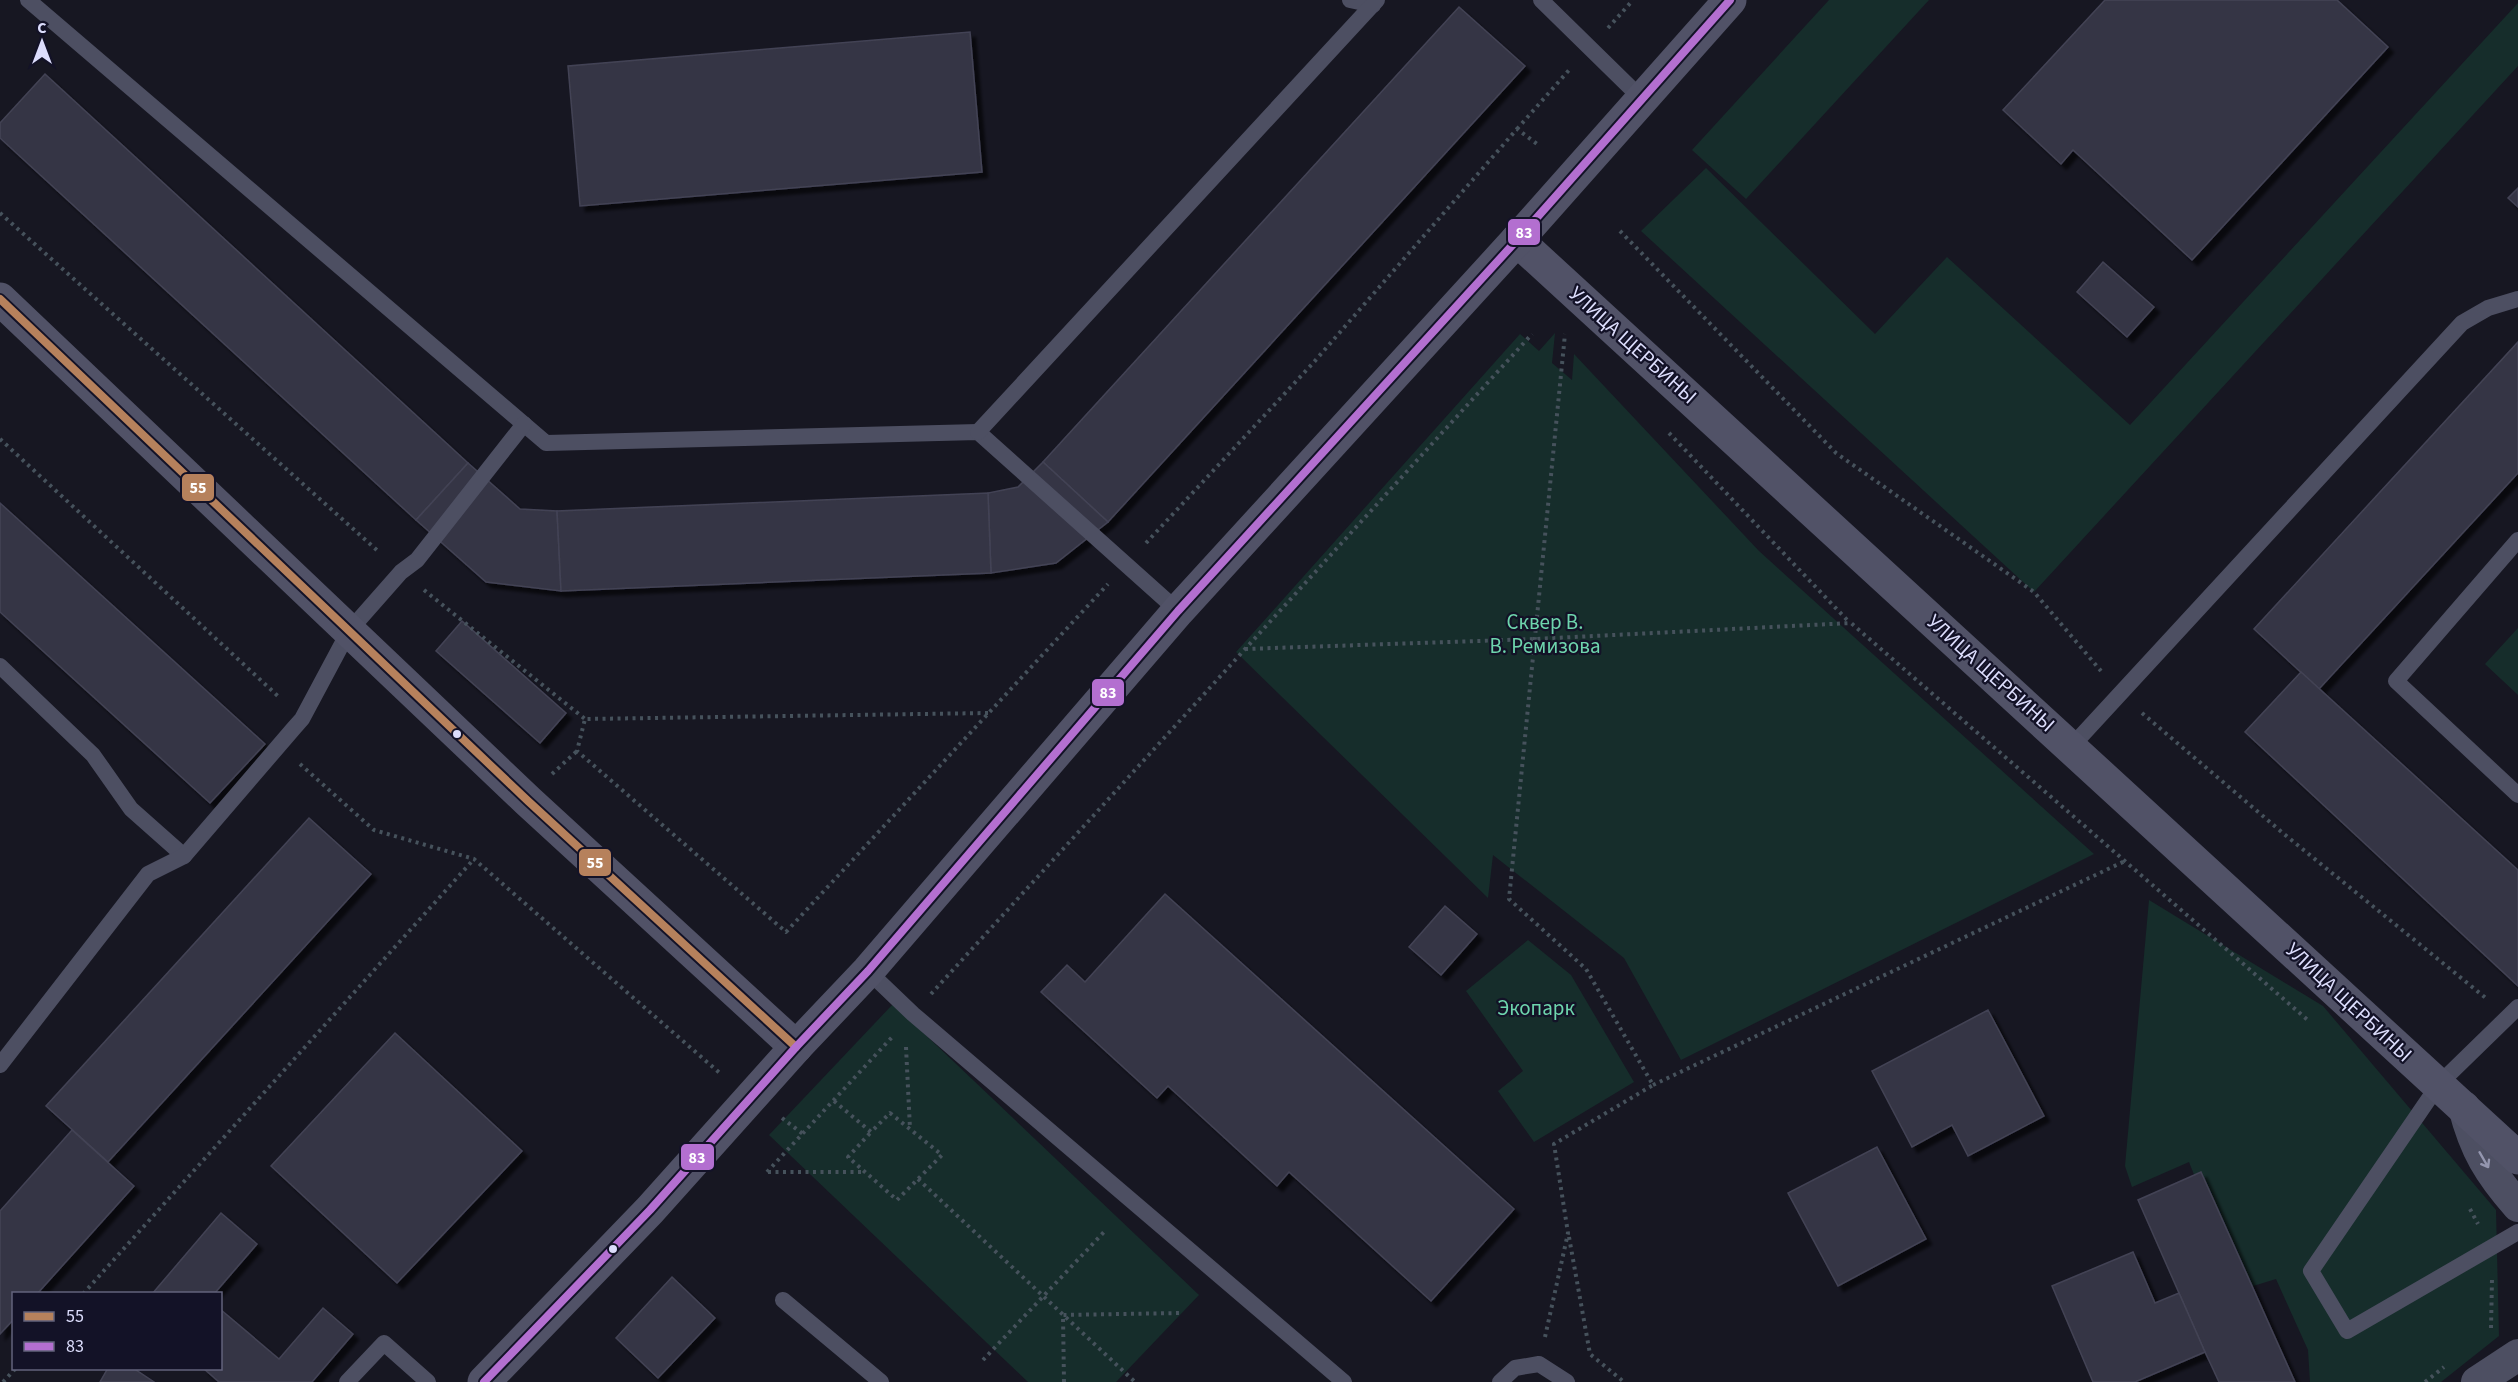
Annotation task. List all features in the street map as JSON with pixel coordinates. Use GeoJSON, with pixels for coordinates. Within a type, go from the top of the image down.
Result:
{"type":"FeatureCollection","features":[{"type":"Feature","properties":{"kind":"street"},"geometry":{"type":"LineString","coordinates":[[484,1382],[650,1210],[751,1096],[868,971],[1178,611],[1517,240],[1730,0]]}},
{"type":"Feature","properties":{"kind":"street","name":"УЛИЦА ЩЕРБИНЫ"},"geometry":{"type":"LineString","coordinates":[[1517,240],[2518,1158]]}},
{"type":"Feature","properties":{"kind":"street"},"geometry":{"type":"LineString","coordinates":[[0,299],[349,631],[796,1047]]}},
{"type":"Feature","properties":{"kind":"street"},"geometry":{"type":"LineString","coordinates":[[2464,1107],[2473,1140],[2496,1180],[2518,1206]]}},
{"type":"Feature","properties":{"kind":"street"},"geometry":{"type":"LineString","coordinates":[[2477,1382],[2518,1355]]}},
{"type":"Feature","properties":{"kind":"lane"},"geometry":{"type":"LineString","coordinates":[[28,0],[546,443],[978,432],[1178,611]]}},
{"type":"Feature","properties":{"kind":"lane"},"geometry":{"type":"LineString","coordinates":[[1350,0],[1375,3]]}},
{"type":"Feature","properties":{"kind":"lane"},"geometry":{"type":"LineString","coordinates":[[1541,0],[1642,99]]}},
{"type":"Feature","properties":{"kind":"lane"},"geometry":{"type":"LineString","coordinates":[[978,432],[1375,3]]}},
{"type":"Feature","properties":{"kind":"lane"},"geometry":{"type":"LineString","coordinates":[[2071,747],[2462,323],[2488,308],[2518,299]]}},
{"type":"Feature","properties":{"kind":"lane"},"geometry":{"type":"LineString","coordinates":[[0,1065],[148,874],[184,856],[302,719],[349,631],[401,572],[417,560],[524,424]]}},
{"type":"Feature","properties":{"kind":"lane"},"geometry":{"type":"LineString","coordinates":[[2518,540],[2396,681],[2518,795]]}},
{"type":"Feature","properties":{"kind":"lane"},"geometry":{"type":"LineString","coordinates":[[0,666],[93,755],[131,808],[184,856]]}},
{"type":"Feature","properties":{"kind":"lane"},"geometry":{"type":"LineString","coordinates":[[868,971],[909,1019],[1344,1382]]}},
{"type":"Feature","properties":{"kind":"lane"},"geometry":{"type":"LineString","coordinates":[[2513,1011],[2439,1084],[2311,1271],[2347,1331],[2518,1232]]}},
{"type":"Feature","properties":{"kind":"lane"},"geometry":{"type":"LineString","coordinates":[[783,1300],[881,1382]]}},
{"type":"Feature","properties":{"kind":"lane"},"geometry":{"type":"LineString","coordinates":[[347,1382],[384,1343],[428,1382]]}},
{"type":"Feature","properties":{"kind":"lane"},"geometry":{"type":"LineString","coordinates":[[1500,1382],[1515,1368],[1539,1364],[1567,1382]]}},
{"type":"Feature","properties":{"kind":"path"},"geometry":{"type":"LineString","coordinates":[[577,751],[786,932],[1314,362],[1517,129],[1537,144]]}},
{"type":"Feature","properties":{"kind":"path"},"geometry":{"type":"LineString","coordinates":[[0,213],[401,572],[585,719],[988,713]]}},
{"type":"Feature","properties":{"kind":"path"},"geometry":{"type":"LineString","coordinates":[[1620,231],[1836,453],[2034,592],[2120,694],[2284,834],[2513,1011]]}},
{"type":"Feature","properties":{"kind":"path"},"geometry":{"type":"LineString","coordinates":[[1574,334],[1566,326],[1509,898],[1586,969],[1653,1085]]}},
{"type":"Feature","properties":{"kind":"path"},"geometry":{"type":"LineString","coordinates":[[865,1172],[767,1172],[1532,334]]}},
{"type":"Feature","properties":{"kind":"path"},"geometry":{"type":"LineString","coordinates":[[1664,428],[1851,623],[2311,1022]]}},
{"type":"Feature","properties":{"kind":"path"},"geometry":{"type":"LineString","coordinates":[[0,439],[302,719]]}},
{"type":"Feature","properties":{"kind":"path"},"geometry":{"type":"LineString","coordinates":[[1245,649],[1535,639],[1851,623]]}},
{"type":"Feature","properties":{"kind":"path"},"geometry":{"type":"LineString","coordinates":[[550,777],[577,751],[585,719]]}},
{"type":"Feature","properties":{"kind":"path"},"geometry":{"type":"LineString","coordinates":[[298,761],[374,830],[474,859],[713,1069],[803,1134]]}},
{"type":"Feature","properties":{"kind":"path"},"geometry":{"type":"LineString","coordinates":[[84,1292],[474,859]]}},
{"type":"Feature","properties":{"kind":"path"},"geometry":{"type":"LineString","coordinates":[[1624,1382],[1590,1354],[1554,1144],[1653,1085],[2125,861]]}},
{"type":"Feature","properties":{"kind":"path"},"geometry":{"type":"LineString","coordinates":[[909,1019],[910,1130]]}},
{"type":"Feature","properties":{"kind":"path"},"geometry":{"type":"LineString","coordinates":[[834,1101],[871,1132]]}},
{"type":"Feature","properties":{"kind":"path"},"geometry":{"type":"LineString","coordinates":[[890,1113],[942,1155],[897,1200],[848,1157],[871,1132],[890,1113]]}},
{"type":"Feature","properties":{"kind":"path"},"geometry":{"type":"LineString","coordinates":[[918,1179],[1135,1382]]}},
{"type":"Feature","properties":{"kind":"path"},"geometry":{"type":"LineString","coordinates":[[2469,1206],[2491,1247],[2493,1326],[2485,1333]]}},
{"type":"Feature","properties":{"kind":"path"},"geometry":{"type":"LineString","coordinates":[[983,1360],[1106,1231]]}},
{"type":"Feature","properties":{"kind":"path"},"geometry":{"type":"LineString","coordinates":[[1539,1364],[1568,1233]]}},
{"type":"Feature","properties":{"kind":"path"},"geometry":{"type":"LineString","coordinates":[[1063,1315],[1179,1313]]}},
{"type":"Feature","properties":{"kind":"path"},"geometry":{"type":"LineString","coordinates":[[1063,1315],[1064,1382]]}},
{"type":"Feature","properties":{"kind":"path"},"geometry":{"type":"LineString","coordinates":[[2425,1382],[2451,1361]]}},
{"type":"Feature","properties":{"kind":"path"},"geometry":{"type":"LineString","coordinates":[[3,1382],[14,1370]]}},
{"type":"Feature","properties":{"kind":"green space"},"geometry":{"type":"Polygon","coordinates":[[[1829,0],[1929,0],[1746,199],[1692,150],[1829,0]]]}},
{"type":"Feature","properties":{"kind":"green space"},"geometry":{"type":"Polygon","coordinates":[[[2518,3],[2518,66],[2034,592],[1641,231],[1706,168],[1875,334],[1947,257],[2130,425],[2518,3]]]}},
{"type":"Feature","properties":{"kind":"green space","name":"Сквер В. В. Ремизова"},"geometry":{"type":"Polygon","coordinates":[[[1555,333],[1552,363],[1572,380],[1574,354],[1759,551],[2094,854],[1681,1060],[1624,958],[1493,855],[1488,898],[1236,652],[1520,334],[1539,351],[1555,333]]]}},
{"type":"Feature","properties":{"kind":"green space"},"geometry":{"type":"Polygon","coordinates":[[[2518,628],[2518,695],[2485,664],[2518,628]]]}},
{"type":"Feature","properties":{"kind":"green space"},"geometry":{"type":"Polygon","coordinates":[[[2149,900],[2323,1006],[2496,1210],[2499,1336],[2441,1382],[2310,1382],[2308,1350],[2276,1279],[2240,1290],[2189,1162],[2132,1187],[2125,1166],[2149,900]]]}},
{"type":"Feature","properties":{"kind":"green space","name":"Экопарк"},"geometry":{"type":"Polygon","coordinates":[[[1528,940],[1571,975],[1634,1082],[1534,1142],[1498,1091],[1523,1071],[1466,991],[1528,940]]]}},
{"type":"Feature","properties":{"kind":"green space"},"geometry":{"type":"Polygon","coordinates":[[[893,1004],[1199,1295],[1116,1382],[1028,1382],[769,1135],[893,1004]]]}},
{"type":"Feature","properties":{"kind":"building"},"geometry":{"type":"Polygon","coordinates":[[[2105,0],[2337,0],[2388,47],[2192,260],[2073,150],[2061,164],[2003,110],[2105,0]]]}},
{"type":"Feature","properties":{"kind":"building"},"geometry":{"type":"Polygon","coordinates":[[[1459,7],[1525,66],[1108,522],[1043,462],[1459,7]]]}},
{"type":"Feature","properties":{"kind":"building"},"geometry":{"type":"Polygon","coordinates":[[[970,32],[982,172],[580,206],[568,66],[970,32]]]}},
{"type":"Feature","properties":{"kind":"building"},"geometry":{"type":"Polygon","coordinates":[[[45,74],[468,463],[416,520],[0,138],[0,123],[45,74]]]}},
{"type":"Feature","properties":{"kind":"building"},"geometry":{"type":"Polygon","coordinates":[[[2518,188],[2518,207],[2508,198],[2518,188]]]}},
{"type":"Feature","properties":{"kind":"building"},"geometry":{"type":"Polygon","coordinates":[[[2103,262],[2154,307],[2127,337],[2077,292],[2103,262]]]}},
{"type":"Feature","properties":{"kind":"building"},"geometry":{"type":"Polygon","coordinates":[[[2518,342],[2518,473],[2319,689],[2254,629],[2518,342]]]}},
{"type":"Feature","properties":{"kind":"building"},"geometry":{"type":"Polygon","coordinates":[[[1043,462],[1108,522],[1056,563],[991,573],[988,493],[1018,487],[1043,462]]]}},
{"type":"Feature","properties":{"kind":"building"},"geometry":{"type":"Polygon","coordinates":[[[468,463],[520,509],[557,511],[561,591],[486,582],[416,520],[468,463]]]}},
{"type":"Feature","properties":{"kind":"building"},"geometry":{"type":"Polygon","coordinates":[[[988,493],[991,573],[561,591],[557,511],[988,493]]]}},
{"type":"Feature","properties":{"kind":"building"},"geometry":{"type":"Polygon","coordinates":[[[0,503],[265,744],[210,803],[0,612],[0,503]]]}},
{"type":"Feature","properties":{"kind":"building"},"geometry":{"type":"Polygon","coordinates":[[[462,621],[566,713],[540,743],[436,651],[462,621]]]}},
{"type":"Feature","properties":{"kind":"building"},"geometry":{"type":"Polygon","coordinates":[[[2301,672],[2518,870],[2518,986],[2245,732],[2301,672]]]}},
{"type":"Feature","properties":{"kind":"building"},"geometry":{"type":"Polygon","coordinates":[[[309,818],[371,874],[108,1162],[46,1106],[309,818]]]}},
{"type":"Feature","properties":{"kind":"building"},"geometry":{"type":"Polygon","coordinates":[[[1165,894],[1514,1209],[1431,1301],[1289,1172],[1277,1186],[1168,1086],[1157,1098],[1041,992],[1067,965],[1085,982],[1165,894]]]}},
{"type":"Feature","properties":{"kind":"building"},"geometry":{"type":"Polygon","coordinates":[[[1445,906],[1477,934],[1441,975],[1409,947],[1445,906]]]}},
{"type":"Feature","properties":{"kind":"building"},"geometry":{"type":"Polygon","coordinates":[[[1988,1010],[2044,1116],[1968,1156],[1952,1125],[1912,1147],[1872,1071],[1988,1010]]]}},
{"type":"Feature","properties":{"kind":"building"},"geometry":{"type":"Polygon","coordinates":[[[395,1033],[522,1151],[397,1283],[271,1166],[395,1033]]]}},
{"type":"Feature","properties":{"kind":"building"},"geometry":{"type":"Polygon","coordinates":[[[72,1130],[134,1186],[39,1292],[12,1292],[12,1321],[0,1334],[0,1211],[72,1130]]]}},
{"type":"Feature","properties":{"kind":"building"},"geometry":{"type":"Polygon","coordinates":[[[1877,1147],[1926,1239],[1838,1286],[1788,1193],[1877,1147]]]}},
{"type":"Feature","properties":{"kind":"building"},"geometry":{"type":"Polygon","coordinates":[[[2201,1172],[2295,1382],[2219,1382],[2205,1352],[2138,1200],[2201,1172]]]}},
{"type":"Feature","properties":{"kind":"building"},"geometry":{"type":"Polygon","coordinates":[[[221,1213],[257,1244],[216,1292],[154,1292],[221,1213]]]}},
{"type":"Feature","properties":{"kind":"building"},"geometry":{"type":"Polygon","coordinates":[[[2133,1252],[2155,1303],[2179,1293],[2205,1352],[2135,1382],[2093,1382],[2052,1286],[2133,1252]]]}},
{"type":"Feature","properties":{"kind":"building"},"geometry":{"type":"Polygon","coordinates":[[[672,1277],[715,1318],[658,1378],[616,1338],[672,1277]]]}},
{"type":"Feature","properties":{"kind":"building"},"geometry":{"type":"Polygon","coordinates":[[[323,1308],[353,1334],[312,1382],[219,1382],[205,1370],[222,1370],[222,1311],[279,1359],[323,1308]]]}},
{"type":"Feature","properties":{"kind":"building"},"geometry":{"type":"Polygon","coordinates":[[[107,1370],[136,1370],[154,1382],[100,1382],[107,1370]]]}},
{"type":"Feature","properties":{"kind":"transit line","name":"83"},"geometry":{"type":"LineString","coordinates":[[484,1382],[650,1210],[796,1047],[868,971],[1178,611],[1517,240],[1730,0]]}},
{"type":"Feature","properties":{"kind":"transit line","name":"55"},"geometry":{"type":"LineString","coordinates":[[0,299],[528,801],[796,1047]]}}]}
